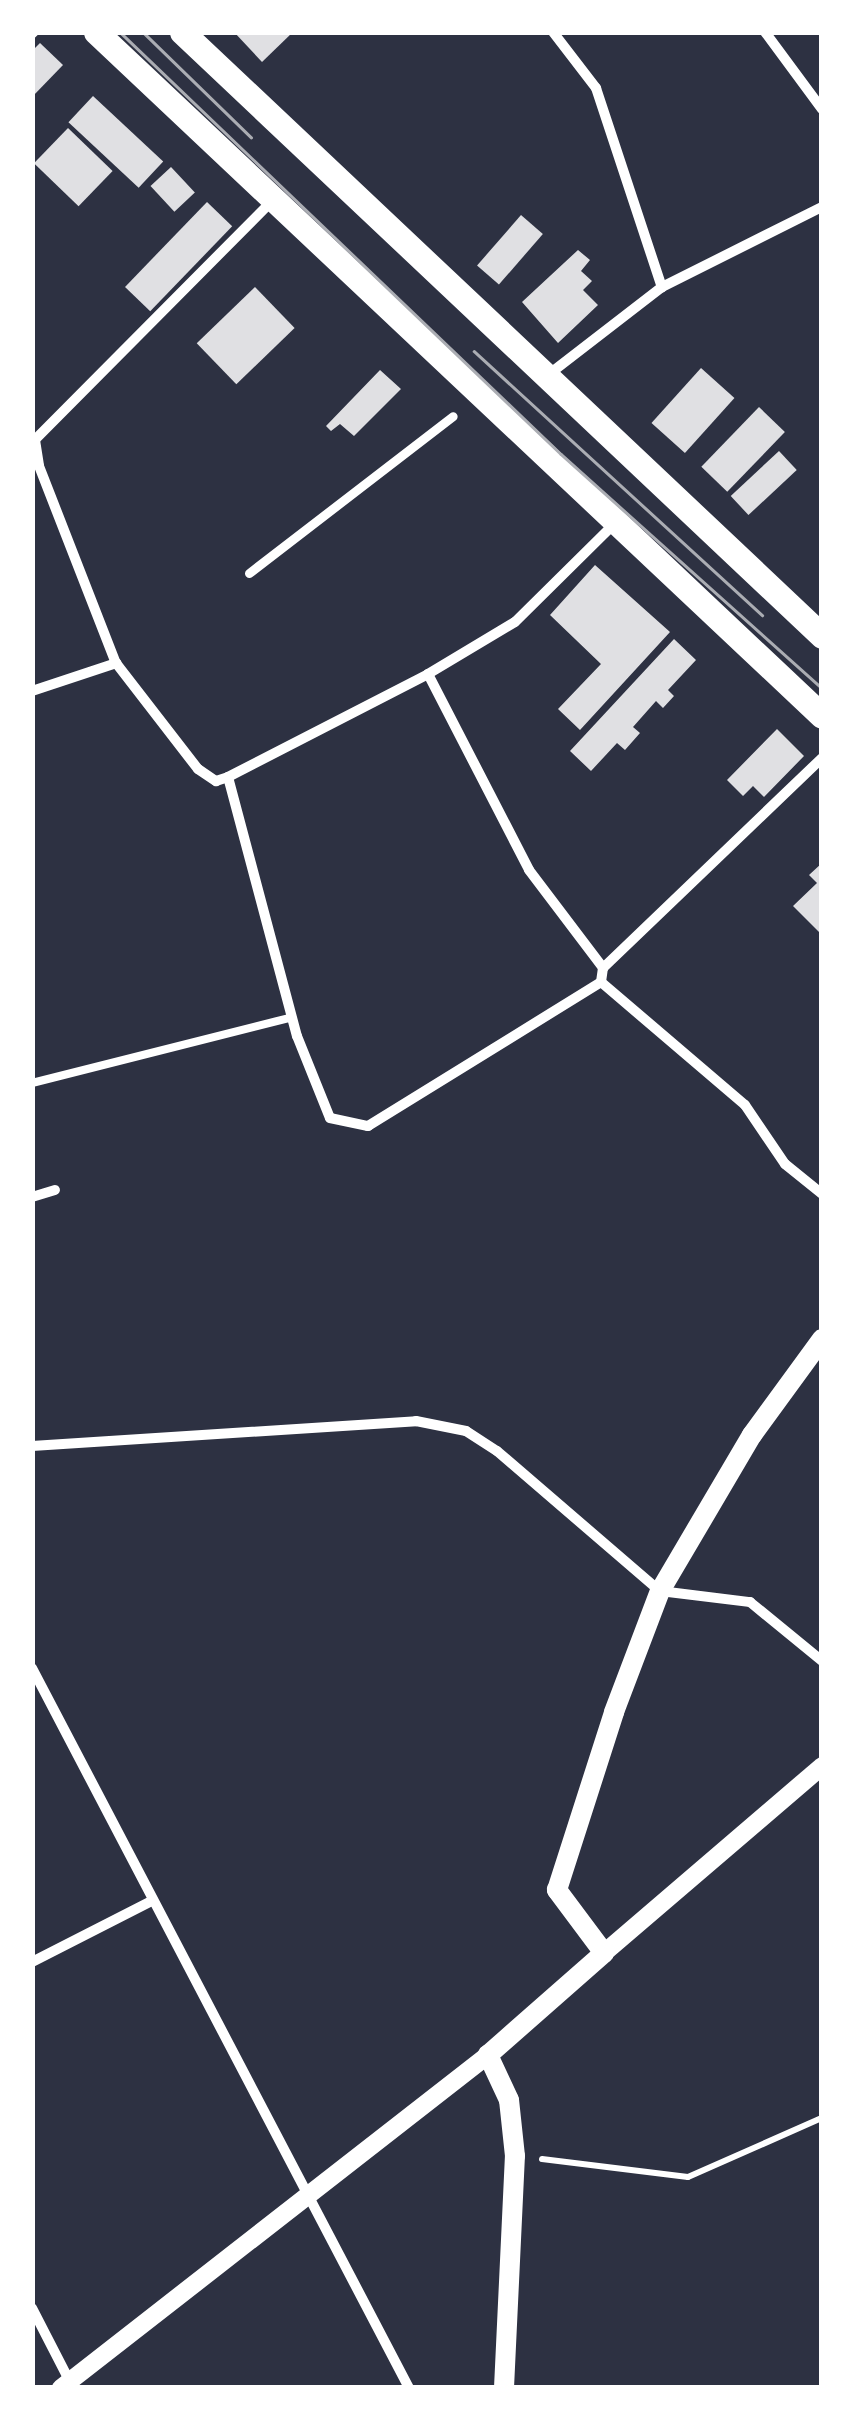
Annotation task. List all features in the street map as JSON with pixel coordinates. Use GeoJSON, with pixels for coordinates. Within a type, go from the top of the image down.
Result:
{"type":"FeatureCollection","features":[{"type":"Feature","properties":{"kind":"main road"},"geometry":{"type":"LineString","coordinates":[[96,32],[270,203],[822,716]]}},
{"type":"Feature","properties":{"kind":"main road"},"geometry":{"type":"LineString","coordinates":[[182,32],[543,379],[822,636]]}},
{"type":"Feature","properties":{"kind":"main road"},"geometry":{"type":"LineString","coordinates":[[504,2388],[516,2156],[509,2100],[488,2054],[604,1953],[557,1890],[660,1591],[752,1435],[822,1339]]}},
{"type":"Feature","properties":{"kind":"street"},"geometry":{"type":"LineString","coordinates":[[553,32],[596,88],[662,287]]}},
{"type":"Feature","properties":{"kind":"street"},"geometry":{"type":"LineString","coordinates":[[765,32],[822,108]]}},
{"type":"Feature","properties":{"kind":"street"},"geometry":{"type":"LineString","coordinates":[[270,203],[34,437],[36,468],[116,663],[198,769],[216,781],[228,777],[428,674],[515,622],[613,524]]}},
{"type":"Feature","properties":{"kind":"street"},"geometry":{"type":"LineString","coordinates":[[543,379],[662,287],[822,208]]}},
{"type":"Feature","properties":{"kind":"street"},"geometry":{"type":"LineString","coordinates":[[249,573],[453,416]]}},
{"type":"Feature","properties":{"kind":"street"},"geometry":{"type":"LineString","coordinates":[[32,691],[116,663]]}},
{"type":"Feature","properties":{"kind":"street"},"geometry":{"type":"LineString","coordinates":[[428,674],[529,870],[604,968]]}},
{"type":"Feature","properties":{"kind":"street"},"geometry":{"type":"LineString","coordinates":[[228,777],[292,1017],[330,1118],[368,1126],[601,982],[604,968],[822,758]]}},
{"type":"Feature","properties":{"kind":"street"},"geometry":{"type":"LineString","coordinates":[[601,982],[745,1106],[784,1164],[822,1194]]}},
{"type":"Feature","properties":{"kind":"street"},"geometry":{"type":"LineString","coordinates":[[32,1196],[55,1190]]}},
{"type":"Feature","properties":{"kind":"street"},"geometry":{"type":"LineString","coordinates":[[32,1446],[416,1421],[466,1431],[498,1451],[660,1591],[750,1602],[822,1661]]}},
{"type":"Feature","properties":{"kind":"street"},"geometry":{"type":"LineString","coordinates":[[32,1668],[150,1902],[409,2388]]}},
{"type":"Feature","properties":{"kind":"street"},"geometry":{"type":"LineString","coordinates":[[604,1953],[822,1766]]}},
{"type":"Feature","properties":{"kind":"street"},"geometry":{"type":"LineString","coordinates":[[32,1962],[150,1902]]}},
{"type":"Feature","properties":{"kind":"street"},"geometry":{"type":"LineString","coordinates":[[32,2308],[68,2386],[488,2054]]}},
{"type":"Feature","properties":{"kind":"lane"},"geometry":{"type":"LineString","coordinates":[[32,1083],[292,1017]]}},
{"type":"Feature","properties":{"kind":"path"},"geometry":{"type":"LineString","coordinates":[[516,2156],[688,2177],[822,2118]]}},
{"type":"Feature","properties":{"kind":"building"},"geometry":{"type":"Polygon","coordinates":[[[234,32],[293,32],[262,62],[234,32]]]}},
{"type":"Feature","properties":{"kind":"building"},"geometry":{"type":"Polygon","coordinates":[[[40,43],[63,65],[32,97],[32,51],[40,43]]]}},
{"type":"Feature","properties":{"kind":"building"},"geometry":{"type":"Polygon","coordinates":[[[93,96],[163,161],[139,188],[68,122],[93,96]]]}},
{"type":"Feature","properties":{"kind":"building"},"geometry":{"type":"Polygon","coordinates":[[[68,128],[113,171],[79,206],[34,163],[68,128]]]}},
{"type":"Feature","properties":{"kind":"building"},"geometry":{"type":"Polygon","coordinates":[[[171,167],[195,193],[174,212],[151,186],[171,167]]]}},
{"type":"Feature","properties":{"kind":"building"},"geometry":{"type":"Polygon","coordinates":[[[207,202],[232,226],[150,311],[125,287],[207,202]]]}},
{"type":"Feature","properties":{"kind":"building"},"geometry":{"type":"Polygon","coordinates":[[[521,215],[543,234],[499,285],[477,266],[521,215]]]}},
{"type":"Feature","properties":{"kind":"building"},"geometry":{"type":"Polygon","coordinates":[[[578,250],[590,260],[581,271],[592,281],[583,290],[598,305],[558,343],[522,302],[578,250]]]}},
{"type":"Feature","properties":{"kind":"building"},"geometry":{"type":"Polygon","coordinates":[[[255,287],[295,328],[236,384],[197,343],[255,287]]]}},
{"type":"Feature","properties":{"kind":"building"},"geometry":{"type":"Polygon","coordinates":[[[701,368],[734,398],[685,453],[651,423],[701,368]]]}},
{"type":"Feature","properties":{"kind":"building"},"geometry":{"type":"Polygon","coordinates":[[[380,370],[401,389],[354,436],[340,424],[331,431],[326,426],[380,370]]]}},
{"type":"Feature","properties":{"kind":"building"},"geometry":{"type":"Polygon","coordinates":[[[759,407],[785,432],[727,492],[701,467],[759,407]]]}},
{"type":"Feature","properties":{"kind":"building"},"geometry":{"type":"Polygon","coordinates":[[[779,451],[797,470],[748,515],[731,496],[779,451]]]}},
{"type":"Feature","properties":{"kind":"building"},"geometry":{"type":"Polygon","coordinates":[[[595,565],[670,632],[580,730],[558,709],[601,664],[550,615],[595,565]]]}},
{"type":"Feature","properties":{"kind":"building"},"geometry":{"type":"Polygon","coordinates":[[[674,639],[696,660],[668,690],[674,696],[663,708],[656,701],[633,727],[640,733],[625,750],[617,743],[591,771],[570,751],[674,639]]]}},
{"type":"Feature","properties":{"kind":"building"},"geometry":{"type":"Polygon","coordinates":[[[777,729],[804,756],[764,797],[753,786],[743,796],[727,780],[777,729]]]}},
{"type":"Feature","properties":{"kind":"building"},"geometry":{"type":"Polygon","coordinates":[[[822,863],[822,935],[793,906],[817,883],[809,875],[822,863]]]}},
{"type":"Feature","properties":{"kind":"tram line"},"geometry":{"type":"LineString","coordinates":[[120,32],[561,454],[822,688]]}},
{"type":"Feature","properties":{"kind":"tram line"},"geometry":{"type":"LineString","coordinates":[[143,32],[251,137]]}},
{"type":"Feature","properties":{"kind":"tram line"},"geometry":{"type":"LineString","coordinates":[[474,351],[762,615]]}}]}
